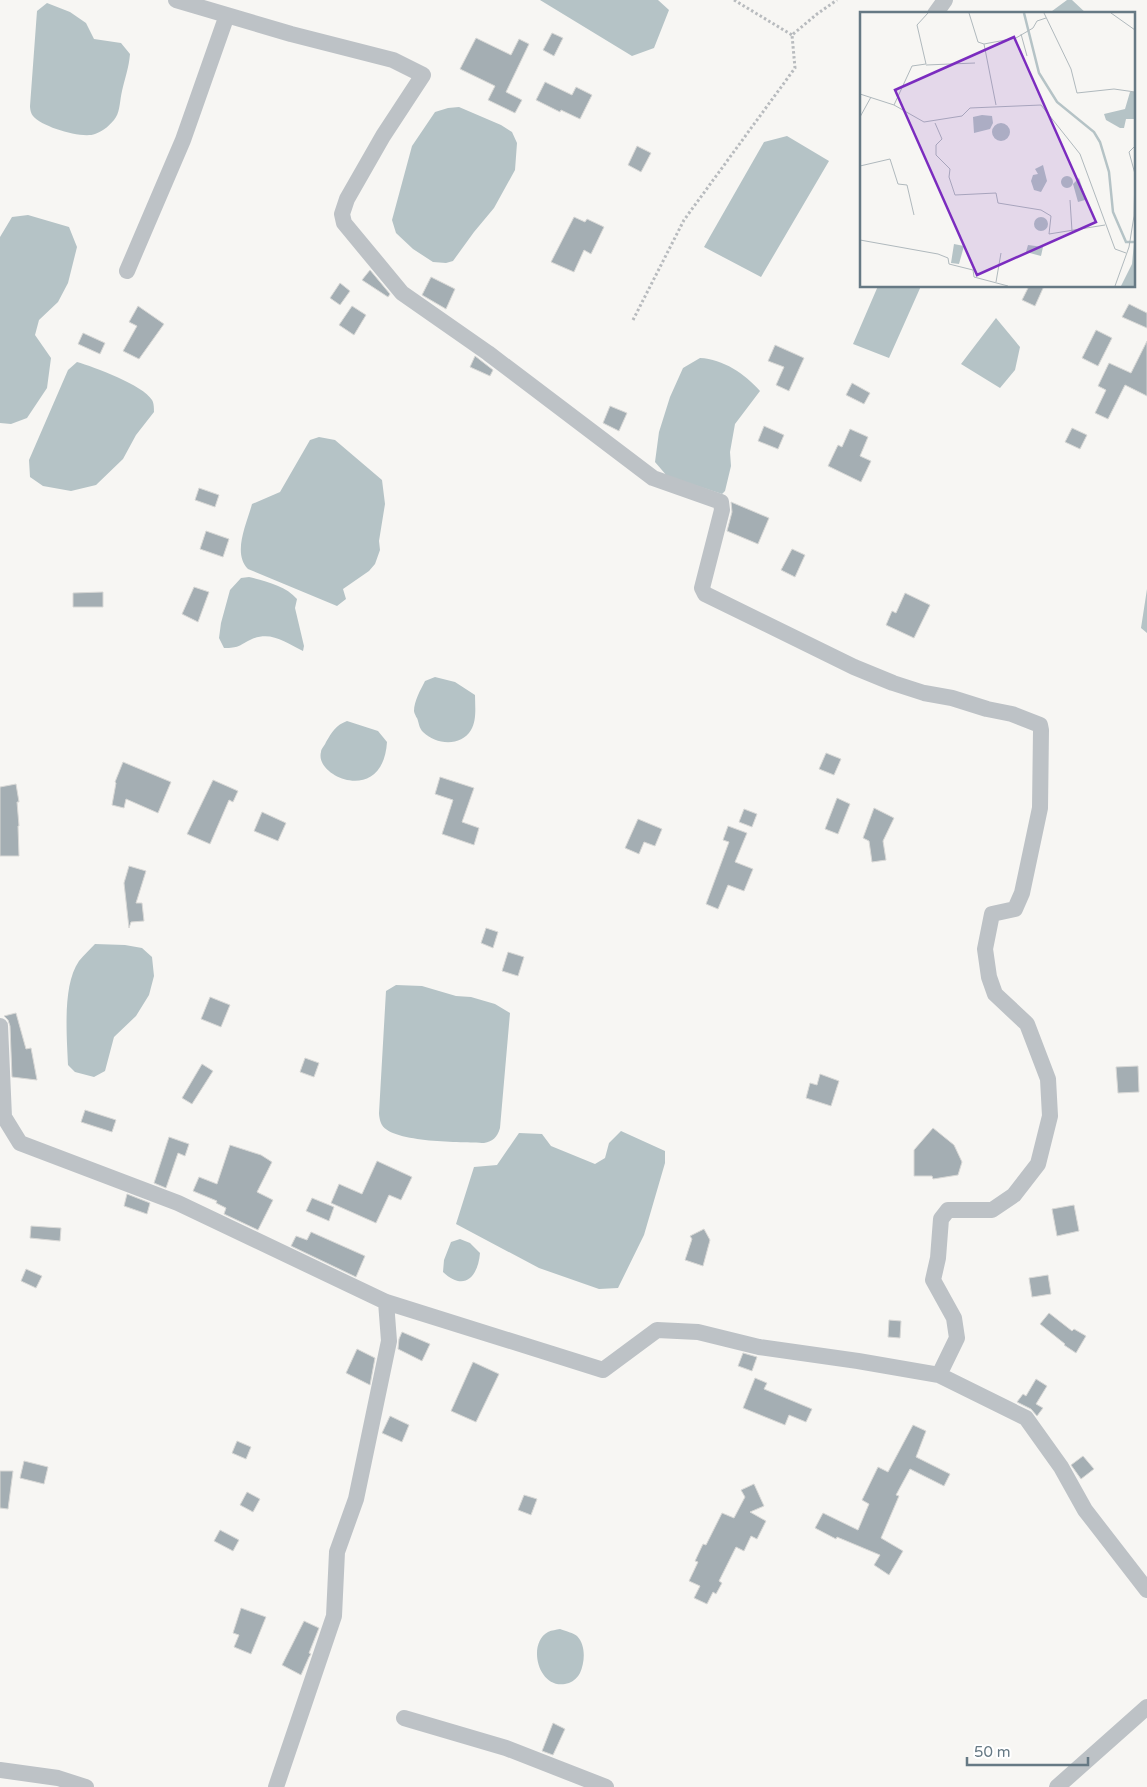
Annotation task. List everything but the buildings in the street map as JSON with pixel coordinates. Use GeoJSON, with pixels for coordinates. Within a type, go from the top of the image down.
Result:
{"type":"FeatureCollection","features":[{"type":"Feature","properties":{"kind":"street"},"geometry":{"type":"LineString","coordinates":[[176,0],[291,34],[393,60],[423,75],[383,136],[347,199],[342,214],[344,223],[402,293],[488,352],[653,478],[721,502],[722,510],[702,588],[705,594],[854,667],[893,683],[924,693],[952,698],[987,709],[1012,714],[1040,725],[1042,739],[1040,808],[1022,893],[1015,909],[992,914],[985,949],[989,978],[995,994],[1028,1024],[1048,1079],[1050,1116],[1038,1164],[1014,1195],[992,1210],[948,1210],[941,1219],[938,1258],[933,1280],[954,1318],[958,1338],[939,1375]]}},
{"type":"Feature","properties":{"kind":"street"},"geometry":{"type":"LineString","coordinates":[[936,12],[945,0]]}},
{"type":"Feature","properties":{"kind":"street"},"geometry":{"type":"LineString","coordinates":[[128,271],[183,140],[227,15]]}},
{"type":"Feature","properties":{"kind":"street"},"geometry":{"type":"LineString","coordinates":[[0,1026],[4,1117],[20,1143],[178,1203],[386,1302],[603,1370],[657,1330],[698,1332],[759,1347],[939,1375],[1026,1418],[1061,1467],[1085,1510],[1147,1590]]}},
{"type":"Feature","properties":{"kind":"street"},"geometry":{"type":"LineString","coordinates":[[276,1787],[334,1616],[336,1552],[356,1499],[389,1341],[386,1302]]}},
{"type":"Feature","properties":{"kind":"street"},"geometry":{"type":"LineString","coordinates":[[1056,1787],[1147,1707]]}},
{"type":"Feature","properties":{"kind":"street"},"geometry":{"type":"LineString","coordinates":[[404,1718],[506,1748],[606,1787]]}},
{"type":"Feature","properties":{"kind":"street"},"geometry":{"type":"LineString","coordinates":[[0,1770],[58,1778],[86,1787]]}},
{"type":"Feature","properties":{"kind":"path"},"geometry":{"type":"LineString","coordinates":[[734,0],[792,35]]}},
{"type":"Feature","properties":{"kind":"path"},"geometry":{"type":"LineString","coordinates":[[792,35],[837,0]]}},
{"type":"Feature","properties":{"kind":"path"},"geometry":{"type":"LineString","coordinates":[[633,320],[684,220],[795,68],[792,35]]}},
{"type":"Feature","properties":{"kind":"shaded area"},"geometry":{"type":"Polygon","coordinates":[[[540,0],[658,0],[669,10],[654,48],[632,56],[540,0]]]}},
{"type":"Feature","properties":{"kind":"shaded area"},"geometry":{"type":"Polygon","coordinates":[[[1067,0],[1072,0],[1085,12],[1051,12],[1067,0]]]}},
{"type":"Feature","properties":{"kind":"shaded area"},"geometry":{"type":"Polygon","coordinates":[[[47,3],[70,12],[86,23],[94,39],[121,43],[130,54],[117,114],[109,125],[95,134],[81,135],[62,131],[38,120],[31,113],[37,11],[47,3]]]}},
{"type":"Feature","properties":{"kind":"shaded area"},"geometry":{"type":"Polygon","coordinates":[[[459,107],[501,125],[512,132],[517,143],[515,170],[494,208],[453,261],[446,263],[433,262],[413,249],[396,233],[392,220],[412,146],[435,112],[459,107]]]}},
{"type":"Feature","properties":{"kind":"shaded area"},"geometry":{"type":"Polygon","coordinates":[[[787,136],[829,161],[761,277],[704,247],[764,142],[787,136]]]}},
{"type":"Feature","properties":{"kind":"shaded area"},"geometry":{"type":"Polygon","coordinates":[[[28,215],[69,227],[77,247],[68,283],[58,302],[39,320],[35,335],[51,358],[47,388],[27,418],[11,424],[0,423],[0,237],[12,217],[28,215]]]}},
{"type":"Feature","properties":{"kind":"shaded area"},"geometry":{"type":"Polygon","coordinates":[[[877,288],[920,288],[889,358],[853,344],[877,288]]]}},
{"type":"Feature","properties":{"kind":"shaded area"},"geometry":{"type":"Polygon","coordinates":[[[996,318],[1020,347],[1015,370],[1000,388],[961,364],[996,318]]]}},
{"type":"Feature","properties":{"kind":"shaded area"},"geometry":{"type":"Polygon","coordinates":[[[700,358],[717,361],[733,368],[760,391],[735,424],[730,452],[731,466],[725,491],[722,494],[667,476],[655,462],[659,432],[670,397],[683,368],[700,358]]]}},
{"type":"Feature","properties":{"kind":"shaded area"},"geometry":{"type":"Polygon","coordinates":[[[77,362],[118,377],[139,388],[152,400],[154,412],[136,435],[123,459],[96,485],[71,491],[43,486],[30,477],[29,460],[68,370],[77,362]]]}},
{"type":"Feature","properties":{"kind":"shaded area"},"geometry":{"type":"Polygon","coordinates":[[[319,437],[335,440],[382,480],[385,504],[379,541],[380,550],[375,564],[369,571],[343,589],[346,599],[337,606],[248,569],[241,555],[242,538],[252,504],[280,492],[310,440],[319,437]]]}},
{"type":"Feature","properties":{"kind":"shaded area"},"geometry":{"type":"Polygon","coordinates":[[[249,577],[281,587],[297,599],[295,608],[304,646],[303,651],[277,638],[264,636],[257,637],[236,647],[224,648],[219,638],[230,590],[241,578],[249,577]]]}},
{"type":"Feature","properties":{"kind":"shaded area"},"geometry":{"type":"Polygon","coordinates":[[[1147,589],[1147,633],[1141,628],[1147,589]]]}},
{"type":"Feature","properties":{"kind":"shaded area"},"geometry":{"type":"Polygon","coordinates":[[[435,677],[455,682],[475,695],[473,726],[467,736],[455,742],[441,742],[428,736],[420,727],[414,712],[415,703],[425,681],[435,677]]]}},
{"type":"Feature","properties":{"kind":"shaded area"},"geometry":{"type":"Polygon","coordinates":[[[347,721],[378,731],[387,742],[383,762],[374,774],[363,780],[350,780],[338,777],[328,770],[322,761],[321,751],[328,738],[337,727],[347,721]]]}},
{"type":"Feature","properties":{"kind":"shaded area"},"geometry":{"type":"Polygon","coordinates":[[[95,944],[125,945],[142,948],[152,957],[154,976],[149,995],[136,1016],[114,1037],[105,1071],[94,1077],[75,1072],[68,1065],[67,1012],[70,983],[74,971],[79,961],[95,944]]]}},
{"type":"Feature","properties":{"kind":"shaded area"},"geometry":{"type":"Polygon","coordinates":[[[396,985],[422,986],[456,996],[471,997],[495,1004],[510,1013],[500,1128],[496,1137],[492,1140],[484,1143],[445,1142],[414,1138],[389,1131],[382,1125],[379,1113],[386,991],[396,985]]]}},
{"type":"Feature","properties":{"kind":"shaded area"},"geometry":{"type":"Polygon","coordinates":[[[621,1131],[665,1151],[665,1163],[644,1235],[618,1288],[599,1289],[539,1268],[456,1224],[474,1167],[497,1165],[519,1133],[542,1134],[551,1146],[595,1164],[605,1158],[609,1143],[621,1131]]]}},
{"type":"Feature","properties":{"kind":"shaded area"},"geometry":{"type":"Polygon","coordinates":[[[460,1239],[470,1243],[480,1253],[479,1262],[473,1275],[469,1279],[457,1281],[443,1272],[444,1260],[451,1242],[460,1239]]]}},
{"type":"Feature","properties":{"kind":"shaded area"},"geometry":{"type":"Polygon","coordinates":[[[560,1629],[577,1636],[582,1644],[584,1659],[576,1679],[569,1683],[559,1684],[550,1681],[543,1674],[537,1656],[541,1638],[552,1630],[560,1629]]]}}]}
